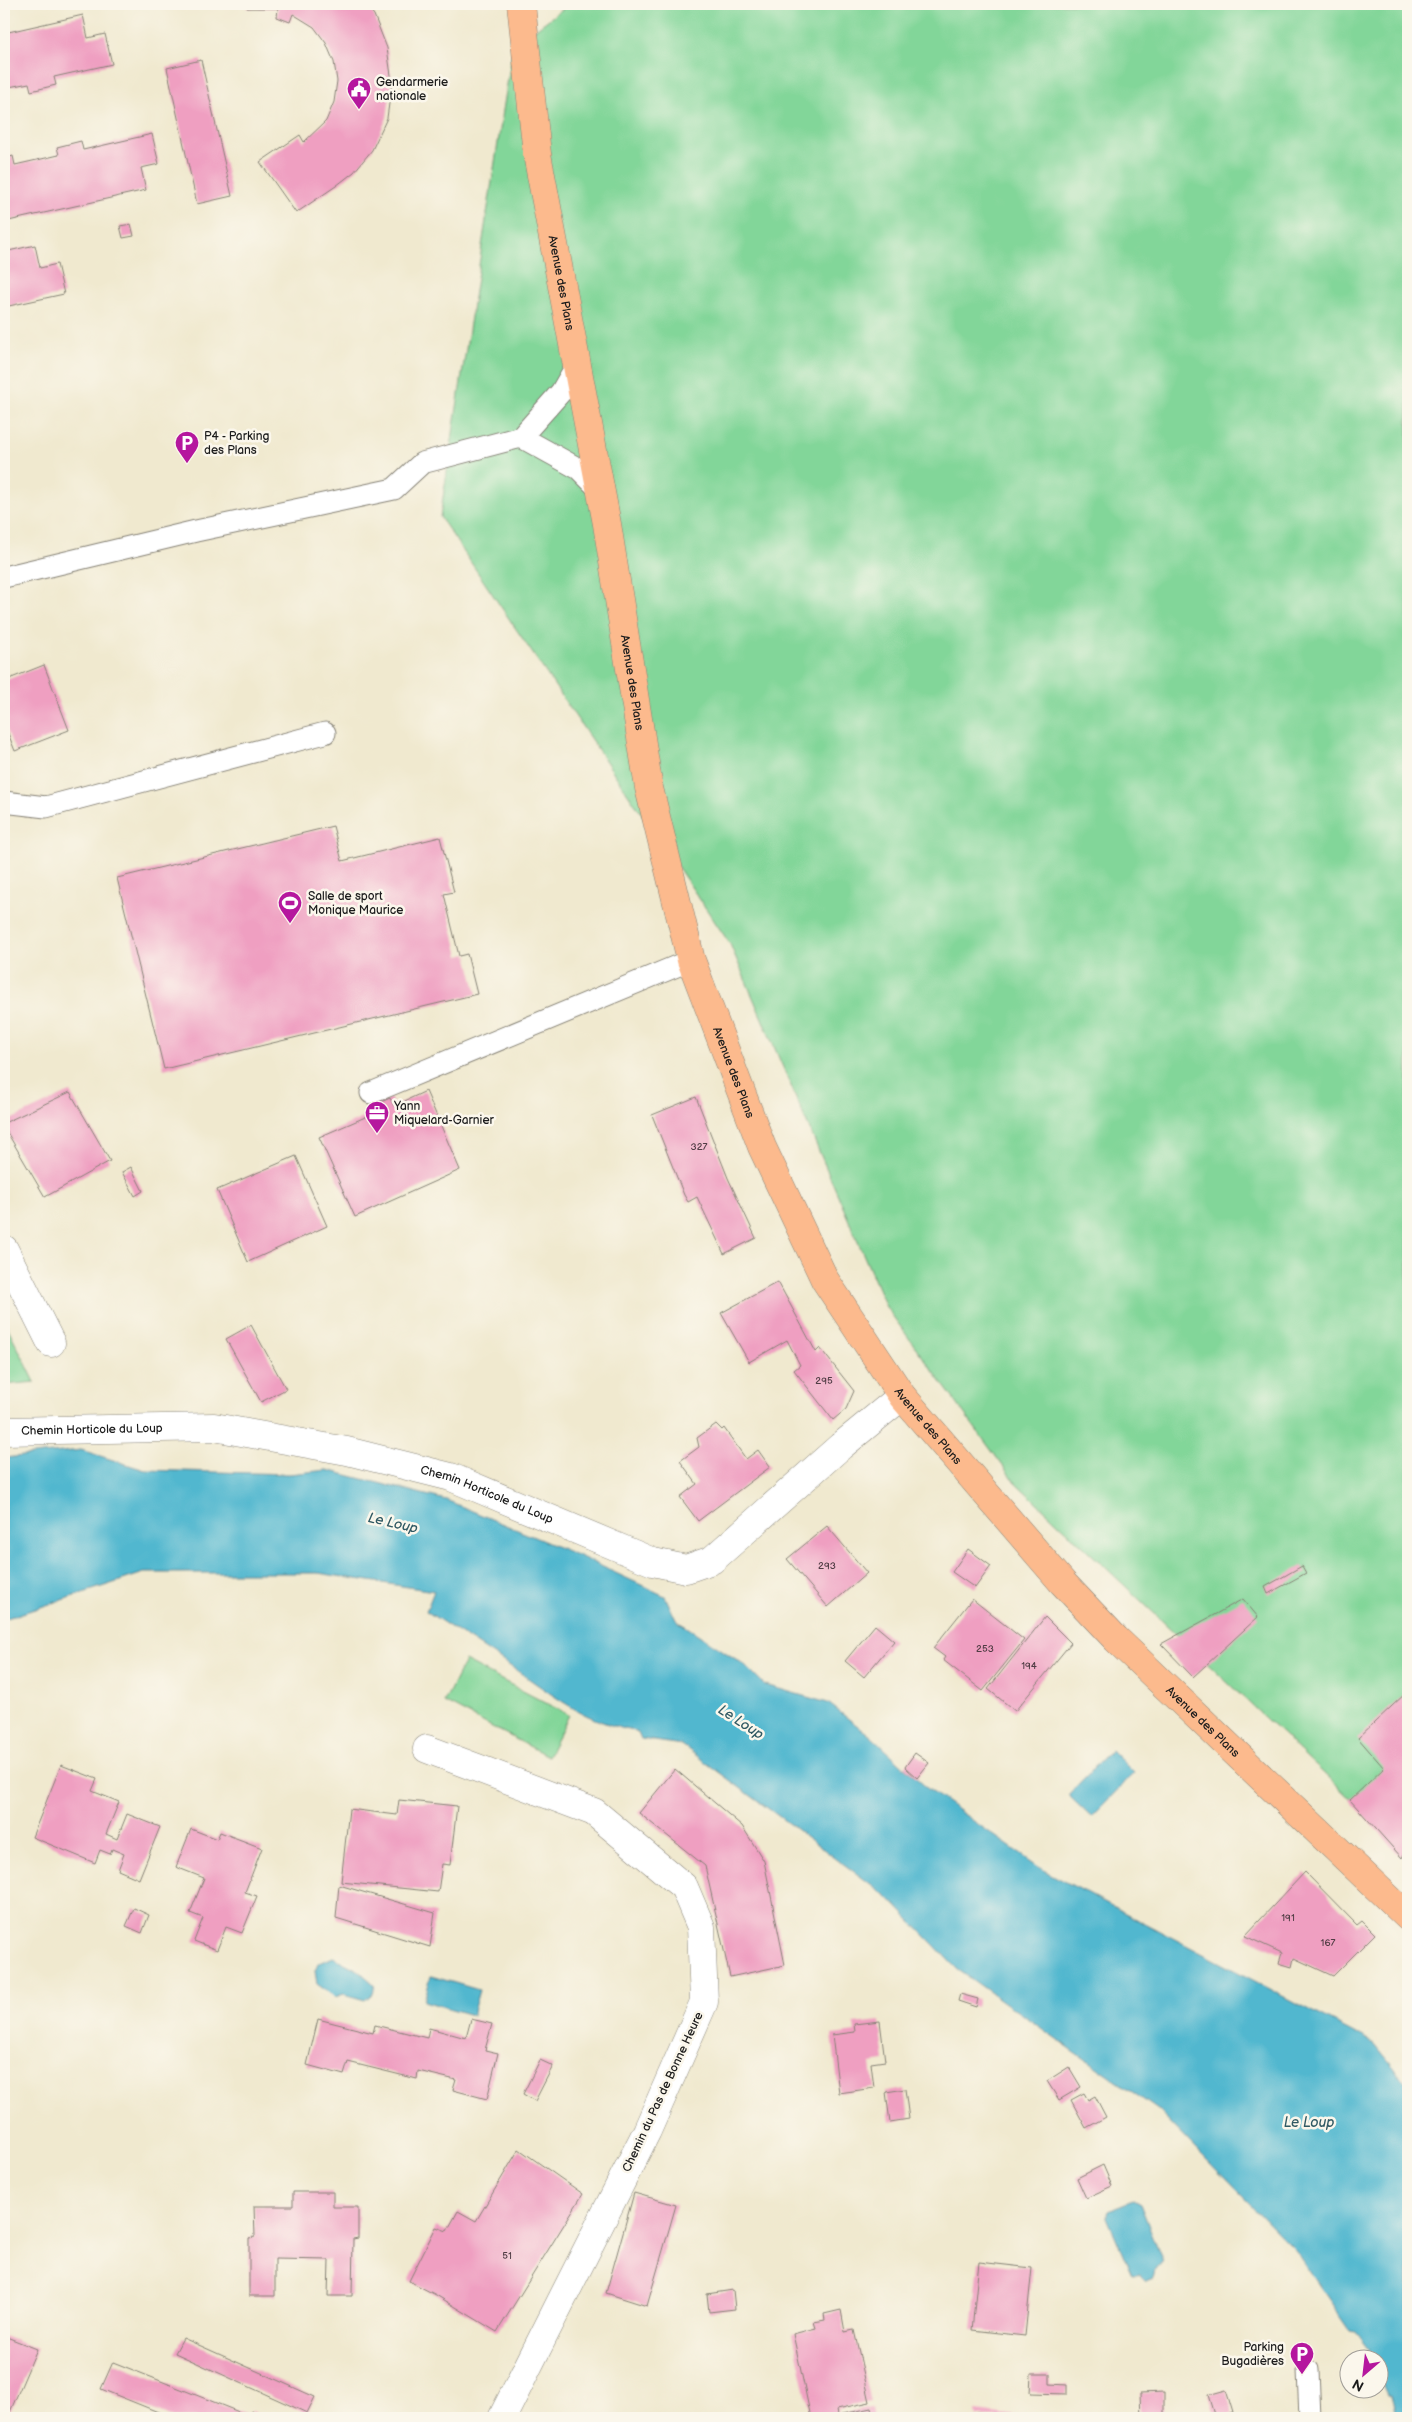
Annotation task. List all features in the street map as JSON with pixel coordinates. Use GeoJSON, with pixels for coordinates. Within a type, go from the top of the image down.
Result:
{"type":"FeatureCollection","features":[{"type":"Feature","properties":{"kind":"main road","name":"Avenue des Plans"},"geometry":{"type":"LineString","coordinates":[[521,4],[537,154],[601,491],[650,788],[691,960],[762,1147],[825,1280],[902,1396],[1063,1583],[1116,1639],[1408,1916]]}},
{"type":"Feature","properties":{"kind":"street"},"geometry":{"type":"LineString","coordinates":[[4,1249],[51,1343]]}},
{"type":"Feature","properties":{"kind":"street","name":"Chemin Horticole du Loup"},"geometry":{"type":"LineString","coordinates":[[4,1431],[214,1427],[347,1451],[452,1478],[653,1562],[686,1569],[712,1560],[841,1446],[902,1396]]}},
{"type":"Feature","properties":{"kind":"street","name":"Chemin du Pas de Bonne Heure"},"geometry":{"type":"LineString","coordinates":[[427,1749],[594,1812],[684,1887],[701,1927],[704,2002],[647,2131],[502,2418]]}},
{"type":"Feature","properties":{"kind":"lane"},"geometry":{"type":"LineString","coordinates":[[4,577],[196,531],[394,489],[422,463],[521,437],[561,392],[576,366]]}},
{"type":"Feature","properties":{"kind":"lane"},"geometry":{"type":"LineString","coordinates":[[521,437],[579,469],[601,491]]}},
{"type":"Feature","properties":{"kind":"lane"},"geometry":{"type":"LineString","coordinates":[[4,802],[46,807],[325,733]]}},
{"type":"Feature","properties":{"kind":"lane"},"geometry":{"type":"LineString","coordinates":[[371,1093],[691,960]]}},
{"type":"Feature","properties":{"kind":"lane"},"geometry":{"type":"LineString","coordinates":[[1308,2370],[1310,2418]]}},
{"type":"Feature","properties":{"kind":"green space"},"geometry":{"type":"Polygon","coordinates":[[[569,4],[1408,4],[1408,1853],[1014,1481],[886,1307],[730,944],[440,517],[513,46],[569,4]]]}},
{"type":"Feature","properties":{"kind":"green space"},"geometry":{"type":"Polygon","coordinates":[[[4,1320],[35,1382],[4,1385],[4,1320]]]}},
{"type":"Feature","properties":{"kind":"green space"},"geometry":{"type":"Polygon","coordinates":[[[465,1661],[569,1715],[548,1756],[444,1702],[465,1661]]]}},
{"type":"Feature","properties":{"kind":"water","name":"Le Loup"},"geometry":{"type":"Polygon","coordinates":[[[81,1450],[145,1470],[289,1474],[327,1470],[446,1500],[577,1555],[665,1596],[676,1620],[745,1665],[765,1685],[828,1703],[872,1737],[928,1789],[1043,1870],[1375,2044],[1408,2085],[1408,2418],[1394,2418],[1396,2415],[1390,2396],[1390,2350],[1368,2350],[1355,2331],[1350,2330],[1294,2249],[1158,2110],[957,1969],[887,1896],[682,1745],[641,1739],[638,1732],[602,1722],[560,1700],[426,1611],[434,1591],[318,1573],[144,1573],[4,1619],[4,1458],[81,1450]]]}},
{"type":"Feature","properties":{"kind":"water"},"geometry":{"type":"Polygon","coordinates":[[[1111,1750],[1134,1773],[1091,1817],[1068,1795],[1111,1750]]]}},
{"type":"Feature","properties":{"kind":"water"},"geometry":{"type":"Polygon","coordinates":[[[333,1957],[358,1970],[375,1985],[373,1993],[365,2000],[344,1994],[335,1997],[317,1984],[315,1971],[318,1964],[333,1957]]]}},
{"type":"Feature","properties":{"kind":"water"},"geometry":{"type":"Polygon","coordinates":[[[431,1976],[479,1990],[472,2015],[424,2001],[431,1976]]]}},
{"type":"Feature","properties":{"kind":"water"},"geometry":{"type":"Polygon","coordinates":[[[1133,2200],[1140,2204],[1163,2261],[1156,2269],[1154,2278],[1147,2281],[1140,2274],[1132,2275],[1107,2217],[1108,2210],[1133,2200]]]}},
{"type":"Feature","properties":{"kind":"building","name":"Gendarmerie nationale"},"geometry":{"type":"Polygon","coordinates":[[[246,4],[365,4],[374,15],[387,48],[392,82],[387,118],[372,150],[354,172],[296,213],[260,162],[300,135],[304,142],[326,121],[334,102],[337,81],[334,62],[326,43],[314,27],[293,14],[290,22],[277,17],[278,8],[247,8],[246,4]]]}},
{"type":"Feature","properties":{"kind":"building"},"geometry":{"type":"Polygon","coordinates":[[[83,15],[88,38],[105,34],[112,64],[54,77],[56,85],[31,91],[29,83],[4,88],[4,33],[83,15]]]}},
{"type":"Feature","properties":{"kind":"building"},"geometry":{"type":"Polygon","coordinates":[[[201,60],[232,196],[197,204],[167,68],[201,60]]]}},
{"type":"Feature","properties":{"kind":"building"},"geometry":{"type":"Polygon","coordinates":[[[152,134],[159,164],[141,168],[146,190],[4,222],[4,159],[13,156],[15,165],[59,155],[57,147],[81,141],[83,150],[152,134]]]}},
{"type":"Feature","properties":{"kind":"building"},"geometry":{"type":"Polygon","coordinates":[[[131,224],[134,236],[123,238],[120,226],[131,224]]]}},
{"type":"Feature","properties":{"kind":"building"},"geometry":{"type":"Polygon","coordinates":[[[35,245],[40,268],[57,264],[64,294],[4,307],[4,252],[35,245]]]}},
{"type":"Feature","properties":{"kind":"building"},"geometry":{"type":"Polygon","coordinates":[[[44,665],[69,730],[15,751],[4,723],[4,681],[44,665]]]}},
{"type":"Feature","properties":{"kind":"building","name":"Salle de sport Monique Maurice"},"geometry":{"type":"Polygon","coordinates":[[[333,826],[342,861],[440,837],[454,892],[444,894],[459,956],[467,954],[477,994],[164,1069],[117,878],[333,826]]]}},
{"type":"Feature","properties":{"kind":"building"},"geometry":{"type":"Polygon","coordinates":[[[426,1091],[460,1170],[355,1217],[319,1137],[377,1112],[374,1105],[390,1098],[394,1106],[426,1091]]]}},
{"type":"Feature","properties":{"kind":"building"},"geometry":{"type":"Polygon","coordinates":[[[70,1092],[110,1161],[45,1197],[4,1127],[4,1123],[70,1092]]]}},
{"type":"Feature","properties":{"kind":"building"},"geometry":{"type":"Polygon","coordinates":[[[696,1097],[728,1178],[756,1238],[724,1254],[697,1197],[688,1202],[684,1195],[652,1115],[696,1097]]]}},
{"type":"Feature","properties":{"kind":"building"},"geometry":{"type":"Polygon","coordinates":[[[296,1156],[327,1226],[248,1262],[217,1190],[296,1156]]]}},
{"type":"Feature","properties":{"kind":"building"},"geometry":{"type":"Polygon","coordinates":[[[131,1167],[143,1191],[135,1196],[122,1172],[131,1167]]]}},
{"type":"Feature","properties":{"kind":"building"},"geometry":{"type":"Polygon","coordinates":[[[778,1282],[816,1352],[820,1348],[854,1391],[846,1409],[833,1420],[794,1370],[800,1365],[787,1340],[749,1362],[721,1313],[778,1282]]]}},
{"type":"Feature","properties":{"kind":"building"},"geometry":{"type":"Polygon","coordinates":[[[251,1325],[286,1389],[261,1402],[226,1339],[251,1325]]]}},
{"type":"Feature","properties":{"kind":"building"},"geometry":{"type":"Polygon","coordinates":[[[716,1424],[722,1430],[724,1428],[746,1459],[758,1450],[770,1467],[698,1521],[680,1497],[697,1484],[680,1461],[699,1447],[697,1438],[716,1424]]]}},
{"type":"Feature","properties":{"kind":"building"},"geometry":{"type":"Polygon","coordinates":[[[827,1526],[867,1573],[828,1607],[787,1559],[827,1526]]]}},
{"type":"Feature","properties":{"kind":"building"},"geometry":{"type":"Polygon","coordinates":[[[968,1549],[991,1566],[975,1588],[952,1572],[968,1549]]]}},
{"type":"Feature","properties":{"kind":"building"},"geometry":{"type":"Polygon","coordinates":[[[1302,1566],[1306,1573],[1268,1594],[1265,1587],[1302,1566]]]}},
{"type":"Feature","properties":{"kind":"building"},"geometry":{"type":"Polygon","coordinates":[[[972,1599],[1024,1640],[983,1691],[943,1660],[945,1657],[933,1648],[972,1599]]]}},
{"type":"Feature","properties":{"kind":"building"},"geometry":{"type":"Polygon","coordinates":[[[1243,1599],[1258,1617],[1193,1677],[1161,1644],[1243,1599]]]}},
{"type":"Feature","properties":{"kind":"building"},"geometry":{"type":"Polygon","coordinates":[[[1045,1617],[1071,1643],[1015,1711],[988,1689],[1045,1617]]]}},
{"type":"Feature","properties":{"kind":"building"},"geometry":{"type":"Polygon","coordinates":[[[875,1625],[894,1641],[864,1677],[845,1661],[875,1625]]]}},
{"type":"Feature","properties":{"kind":"building"},"geometry":{"type":"Polygon","coordinates":[[[1408,1691],[1408,1847],[1402,1858],[1350,1800],[1384,1768],[1358,1738],[1408,1691]]]}},
{"type":"Feature","properties":{"kind":"building"},"geometry":{"type":"Polygon","coordinates":[[[915,1753],[929,1763],[917,1778],[905,1767],[915,1753]]]}},
{"type":"Feature","properties":{"kind":"building"},"geometry":{"type":"Polygon","coordinates":[[[61,1765],[97,1779],[92,1791],[119,1802],[106,1834],[117,1839],[127,1814],[160,1827],[139,1879],[118,1870],[124,1854],[112,1849],[110,1854],[100,1850],[95,1863],[32,1837],[61,1765]]]}},
{"type":"Feature","properties":{"kind":"building"},"geometry":{"type":"Polygon","coordinates":[[[675,1769],[742,1826],[764,1861],[785,1965],[730,1977],[705,1866],[639,1813],[675,1769]]]}},
{"type":"Feature","properties":{"kind":"building"},"geometry":{"type":"Polygon","coordinates":[[[399,1800],[457,1806],[450,1865],[442,1864],[438,1892],[341,1882],[349,1809],[397,1815],[399,1800]]]}},
{"type":"Feature","properties":{"kind":"building"},"geometry":{"type":"Polygon","coordinates":[[[191,1829],[217,1839],[220,1832],[262,1848],[245,1892],[257,1896],[242,1933],[226,1927],[217,1950],[194,1941],[203,1918],[190,1913],[204,1878],[176,1867],[191,1829]]]}},
{"type":"Feature","properties":{"kind":"building"},"geometry":{"type":"Polygon","coordinates":[[[1305,1872],[1357,1925],[1362,1921],[1375,1934],[1333,1976],[1294,1958],[1292,1967],[1279,1963],[1282,1953],[1245,1936],[1305,1872]]]}},
{"type":"Feature","properties":{"kind":"building"},"geometry":{"type":"Polygon","coordinates":[[[339,1885],[435,1913],[430,1947],[336,1918],[339,1885]]]}},
{"type":"Feature","properties":{"kind":"building"},"geometry":{"type":"Polygon","coordinates":[[[134,1908],[149,1915],[142,1933],[126,1926],[134,1908]]]}},
{"type":"Feature","properties":{"kind":"building"},"geometry":{"type":"Polygon","coordinates":[[[960,1994],[978,1999],[976,2007],[958,2001],[960,1994]]]}},
{"type":"Feature","properties":{"kind":"building"},"geometry":{"type":"Polygon","coordinates":[[[318,2019],[373,2033],[375,2025],[427,2038],[429,2028],[466,2038],[471,2019],[492,2024],[485,2050],[498,2053],[487,2099],[453,2090],[456,2080],[418,2071],[417,2079],[348,2062],[344,2075],[307,2065],[318,2019]]]}},
{"type":"Feature","properties":{"kind":"building"},"geometry":{"type":"Polygon","coordinates":[[[880,2021],[885,2061],[871,2063],[874,2088],[839,2093],[832,2035],[855,2032],[854,2024],[880,2021]]]}},
{"type":"Feature","properties":{"kind":"building"},"geometry":{"type":"Polygon","coordinates":[[[540,2060],[553,2066],[535,2101],[523,2094],[540,2060]]]}},
{"type":"Feature","properties":{"kind":"building"},"geometry":{"type":"Polygon","coordinates":[[[1069,2067],[1081,2087],[1059,2100],[1047,2081],[1069,2067]]]}},
{"type":"Feature","properties":{"kind":"building"},"geometry":{"type":"Polygon","coordinates":[[[905,2089],[909,2119],[890,2122],[886,2092],[905,2089]]]}},
{"type":"Feature","properties":{"kind":"building"},"geometry":{"type":"Polygon","coordinates":[[[1084,2093],[1088,2100],[1095,2096],[1106,2117],[1086,2128],[1071,2100],[1084,2093]]]}},
{"type":"Feature","properties":{"kind":"building"},"geometry":{"type":"Polygon","coordinates":[[[519,2149],[583,2194],[497,2332],[409,2281],[436,2227],[447,2231],[458,2211],[476,2221],[519,2149]]]}},
{"type":"Feature","properties":{"kind":"building"},"geometry":{"type":"Polygon","coordinates":[[[1103,2165],[1112,2186],[1086,2198],[1077,2178],[1103,2165]]]}},
{"type":"Feature","properties":{"kind":"building"},"geometry":{"type":"Polygon","coordinates":[[[293,2192],[333,2192],[333,2207],[358,2207],[358,2238],[353,2239],[352,2296],[328,2296],[329,2260],[275,2259],[275,2296],[249,2296],[249,2238],[255,2237],[254,2206],[293,2206],[293,2192]]]}},
{"type":"Feature","properties":{"kind":"building"},"geometry":{"type":"Polygon","coordinates":[[[634,2193],[676,2205],[647,2306],[606,2293],[634,2193]]]}},
{"type":"Feature","properties":{"kind":"building"},"geometry":{"type":"Polygon","coordinates":[[[979,2262],[1032,2268],[1025,2336],[972,2330],[979,2262]]]}},
{"type":"Feature","properties":{"kind":"building"},"geometry":{"type":"Polygon","coordinates":[[[733,2290],[735,2309],[709,2312],[707,2294],[733,2290]]]}},
{"type":"Feature","properties":{"kind":"building"},"geometry":{"type":"Polygon","coordinates":[[[841,2310],[845,2332],[854,2330],[870,2402],[837,2409],[838,2415],[871,2408],[873,2418],[811,2418],[793,2334],[816,2328],[814,2322],[825,2320],[824,2314],[841,2310]]]}},
{"type":"Feature","properties":{"kind":"building"},"geometry":{"type":"Polygon","coordinates":[[[4,2336],[37,2349],[10,2412],[4,2408],[4,2336]]]}},
{"type":"Feature","properties":{"kind":"building"},"geometry":{"type":"Polygon","coordinates":[[[183,2338],[315,2397],[307,2413],[175,2353],[183,2338]]]}},
{"type":"Feature","properties":{"kind":"building"},"geometry":{"type":"Polygon","coordinates":[[[113,2362],[249,2416],[251,2411],[265,2418],[173,2418],[101,2389],[113,2362]]]}},
{"type":"Feature","properties":{"kind":"building"},"geometry":{"type":"Polygon","coordinates":[[[1031,2374],[1050,2374],[1050,2384],[1067,2385],[1067,2394],[1030,2393],[1031,2374]]]}},
{"type":"Feature","properties":{"kind":"building"},"geometry":{"type":"Polygon","coordinates":[[[1226,2390],[1233,2413],[1215,2418],[1208,2395],[1226,2390]]]}},
{"type":"Feature","properties":{"kind":"building"},"geometry":{"type":"Polygon","coordinates":[[[1164,2392],[1164,2418],[1141,2418],[1140,2393],[1164,2392]]]}},
{"type":"Feature","properties":{"kind":"building"},"geometry":{"type":"Polygon","coordinates":[[[976,2412],[1018,2417],[1018,2418],[977,2418],[976,2412]]]}},
{"type":"Feature","properties":{"kind":"place","name":"Gendarmerie nationale"},"geometry":{"type":"Point","coordinates":[359,110]}},
{"type":"Feature","properties":{"kind":"place","name":"P4 - Parking des Plans"},"geometry":{"type":"Point","coordinates":[187,464]}},
{"type":"Feature","properties":{"kind":"place","name":"Salle de sport Monique Maurice"},"geometry":{"type":"Point","coordinates":[290,924]}},
{"type":"Feature","properties":{"kind":"place","name":"Yann Miquelard-Garnier"},"geometry":{"type":"Point","coordinates":[377,1134]}},
{"type":"Feature","properties":{"kind":"place","name":"Parking Bugadières"},"geometry":{"type":"Point","coordinates":[1302,2375]}}]}
